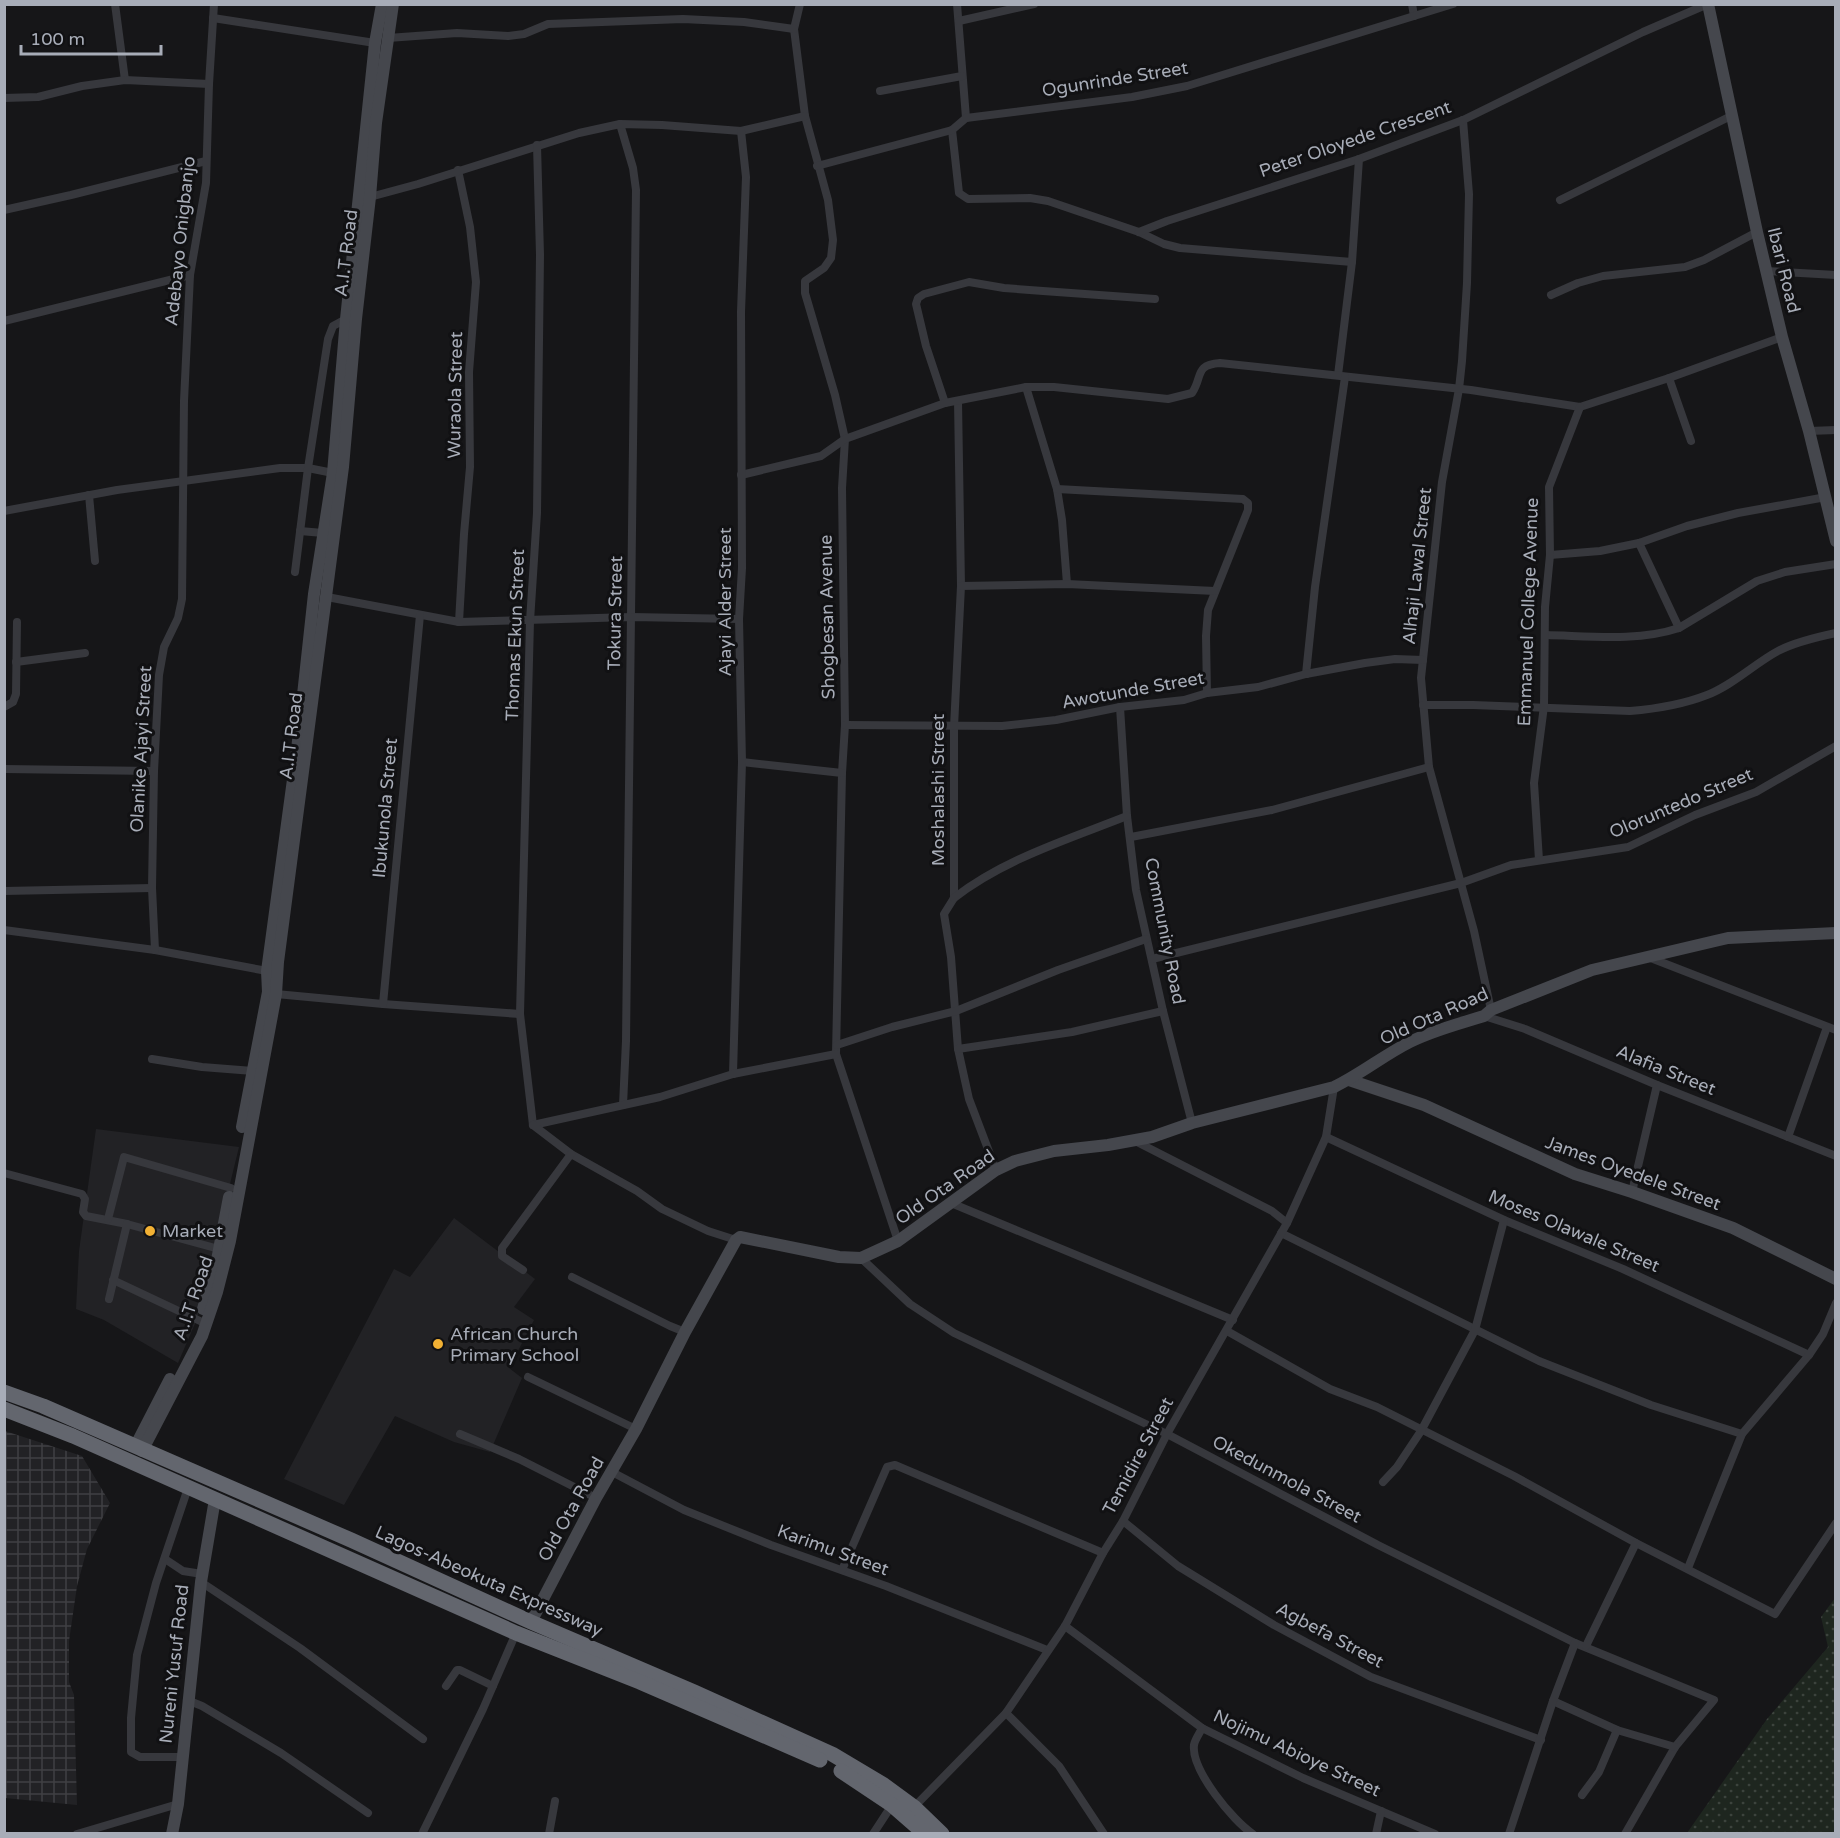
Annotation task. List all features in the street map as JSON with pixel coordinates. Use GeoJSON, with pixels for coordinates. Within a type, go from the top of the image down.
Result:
{"type":"FeatureCollection","features":[{"type":"Feature","properties":{"kind":"highway","name":"Lagos-Abeokuta Expressway"},"geometry":{"type":"LineString","coordinates":[[4,1392],[351,1540],[832,1754],[884,1785],[914,1807],[942,1833]]}},
{"type":"Feature","properties":{"kind":"highway","name":"Lagos-Abeokuta Expressway"},"geometry":{"type":"LineString","coordinates":[[4,1409],[73,1436],[516,1633],[640,1682],[813,1756],[848,1774],[892,1805],[925,1833]]}},
{"type":"Feature","properties":{"kind":"street"},"geometry":{"type":"LineString","coordinates":[[115,4],[125,81]]}},
{"type":"Feature","properties":{"kind":"street","name":"Adebayo Onigbanjo"},"geometry":{"type":"LineString","coordinates":[[183,480],[190,275],[206,183],[214,4]]}},
{"type":"Feature","properties":{"kind":"street","name":"A.I.T Road"},"geometry":{"type":"LineString","coordinates":[[139,1449],[202,1336],[217,1292],[230,1241],[264,1036],[268,992],[267,971],[297,750],[314,594],[333,473],[346,319],[375,44],[382,4]]}},
{"type":"Feature","properties":{"kind":"street","name":"A.I.T Road"},"geometry":{"type":"LineString","coordinates":[[139,1449],[200,1321],[219,1249],[253,1071],[276,994],[278,962],[343,467],[376,123],[393,4]]}},
{"type":"Feature","properties":{"kind":"street","name":"Shogbesan Avenue"},"geometry":{"type":"LineString","coordinates":[[800,4],[794,29],[805,116],[828,200],[834,240],[831,258],[824,268],[805,281],[805,293],[835,395],[845,439],[842,488],[845,725],[836,1049],[898,1242]]}},
{"type":"Feature","properties":{"kind":"street"},"geometry":{"type":"LineString","coordinates":[[817,166],[952,130],[966,118],[957,4]]}},
{"type":"Feature","properties":{"kind":"street"},"geometry":{"type":"LineString","coordinates":[[959,21],[1034,4]]}},
{"type":"Feature","properties":{"kind":"street"},"geometry":{"type":"LineString","coordinates":[[1412,4],[1414,16]]}},
{"type":"Feature","properties":{"kind":"street","name":"Ogunrinde Street"},"geometry":{"type":"LineString","coordinates":[[966,118],[1122,98],[1187,86],[1453,4]]}},
{"type":"Feature","properties":{"kind":"street","name":"Ibari Road"},"geometry":{"type":"LineString","coordinates":[[1708,4],[1756,232],[1836,541]]}},
{"type":"Feature","properties":{"kind":"street","name":"Peter Oloyede Crescent"},"geometry":{"type":"LineString","coordinates":[[1139,232],[1167,220],[1359,159],[1463,120],[1643,32],[1708,4]]}},
{"type":"Feature","properties":{"kind":"street"},"geometry":{"type":"LineString","coordinates":[[213,18],[375,44]]}},
{"type":"Feature","properties":{"kind":"street"},"geometry":{"type":"LineString","coordinates":[[388,38],[458,33],[508,36],[524,34],[548,24],[683,19],[744,22],[794,29]]}},
{"type":"Feature","properties":{"kind":"street"},"geometry":{"type":"LineString","coordinates":[[880,91],[962,76]]}},
{"type":"Feature","properties":{"kind":"street"},"geometry":{"type":"LineString","coordinates":[[4,98],[38,97],[82,86],[125,81],[209,84]]}},
{"type":"Feature","properties":{"kind":"street"},"geometry":{"type":"LineString","coordinates":[[370,197],[418,184],[537,145],[620,124],[741,131],[805,116]]}},
{"type":"Feature","properties":{"kind":"street"},"geometry":{"type":"LineString","coordinates":[[1560,200],[1731,116]]}},
{"type":"Feature","properties":{"kind":"street","name":"Alhaji Lawal Street"},"geometry":{"type":"LineString","coordinates":[[1463,120],[1469,195],[1467,283],[1459,388],[1442,482],[1421,678],[1429,768],[1474,931],[1487,1013]]}},
{"type":"Feature","properties":{"kind":"street","name":"Tokura Street"},"geometry":{"type":"LineString","coordinates":[[620,124],[633,168],[636,190],[627,1018],[623,1105]]}},
{"type":"Feature","properties":{"kind":"street"},"geometry":{"type":"LineString","coordinates":[[952,130],[958,189],[962,197],[968,199],[1030,198],[1048,201],[1180,248],[1352,262]]}},
{"type":"Feature","properties":{"kind":"street","name":"Ajayi Alder Street"},"geometry":{"type":"LineString","coordinates":[[733,1074],[742,762],[741,312],[746,177],[741,131]]}},
{"type":"Feature","properties":{"kind":"street","name":"Thomas Ekun Street"},"geometry":{"type":"LineString","coordinates":[[533,1125],[520,1014],[530,621],[537,513],[540,255],[537,145]]}},
{"type":"Feature","properties":{"kind":"street"},"geometry":{"type":"LineString","coordinates":[[1306,674],[1342,376],[1359,159]]}},
{"type":"Feature","properties":{"kind":"street"},"geometry":{"type":"LineString","coordinates":[[4,210],[206,161]]}},
{"type":"Feature","properties":{"kind":"street","name":"Wuraola Street"},"geometry":{"type":"LineString","coordinates":[[458,170],[470,227],[476,282],[469,372],[470,467],[459,622]]}},
{"type":"Feature","properties":{"kind":"street"},"geometry":{"type":"LineString","coordinates":[[1551,295],[1578,283],[1603,276],[1685,267],[1704,260],[1756,232]]}},
{"type":"Feature","properties":{"kind":"street"},"geometry":{"type":"LineString","coordinates":[[1766,271],[1836,275]]}},
{"type":"Feature","properties":{"kind":"street"},"geometry":{"type":"LineString","coordinates":[[4,321],[190,275]]}},
{"type":"Feature","properties":{"kind":"street"},"geometry":{"type":"LineString","coordinates":[[945,403],[926,346],[916,304],[918,298],[924,294],[969,282],[1004,288],[1155,299]]}},
{"type":"Feature","properties":{"kind":"street"},"geometry":{"type":"LineString","coordinates":[[295,572],[308,468],[330,330],[338,322],[346,319]]}},
{"type":"Feature","properties":{"kind":"street"},"geometry":{"type":"LineString","coordinates":[[741,475],[821,456],[845,439],[945,403],[1026,387],[1054,387],[1168,399],[1192,393],[1202,369],[1208,364],[1220,363],[1459,388],[1580,407],[1782,337]]}},
{"type":"Feature","properties":{"kind":"street"},"geometry":{"type":"LineString","coordinates":[[1669,378],[1691,441]]}},
{"type":"Feature","properties":{"kind":"street"},"geometry":{"type":"LineString","coordinates":[[1026,387],[1057,489],[1067,584]]}},
{"type":"Feature","properties":{"kind":"street","name":"Moshalashi Street"},"geometry":{"type":"LineString","coordinates":[[958,401],[961,586],[954,727],[954,898],[944,914],[951,957],[958,1049],[969,1099],[996,1170]]}},
{"type":"Feature","properties":{"kind":"street","name":"Emmanuel College Avenue"},"geometry":{"type":"LineString","coordinates":[[1539,860],[1534,783],[1544,706],[1545,607],[1550,555],[1549,487],[1580,407]]}},
{"type":"Feature","properties":{"kind":"street"},"geometry":{"type":"LineString","coordinates":[[1809,431],[1836,430]]}},
{"type":"Feature","properties":{"kind":"street"},"geometry":{"type":"LineString","coordinates":[[4,511],[183,480],[280,468],[308,468],[333,473]]}},
{"type":"Feature","properties":{"kind":"street","name":"Olanike Ajayi Street"},"geometry":{"type":"LineString","coordinates":[[155,950],[152,888],[154,771],[159,675],[164,647],[178,618],[182,599],[183,480]]}},
{"type":"Feature","properties":{"kind":"street"},"geometry":{"type":"LineString","coordinates":[[1057,489],[1243,499],[1248,503],[1248,510],[1215,591],[1206,622],[1207,693]]}},
{"type":"Feature","properties":{"kind":"street"},"geometry":{"type":"LineString","coordinates":[[89,495],[95,561]]}},
{"type":"Feature","properties":{"kind":"street"},"geometry":{"type":"LineString","coordinates":[[1550,555],[1600,551],[1639,543],[1686,526],[1826,497]]}},
{"type":"Feature","properties":{"kind":"street"},"geometry":{"type":"LineString","coordinates":[[300,531],[323,533]]}},
{"type":"Feature","properties":{"kind":"street"},"geometry":{"type":"LineString","coordinates":[[1639,543],[1679,628]]}},
{"type":"Feature","properties":{"kind":"street"},"geometry":{"type":"LineString","coordinates":[[1546,635],[1646,636],[1679,628],[1757,581],[1785,572],[1836,564]]}},
{"type":"Feature","properties":{"kind":"street"},"geometry":{"type":"LineString","coordinates":[[961,586],[1067,584],[1215,591]]}},
{"type":"Feature","properties":{"kind":"street"},"geometry":{"type":"LineString","coordinates":[[327,597],[459,622],[632,617],[740,620]]}},
{"type":"Feature","properties":{"kind":"street","name":"Ibukunola Street"},"geometry":{"type":"LineString","coordinates":[[383,1004],[420,615]]}},
{"type":"Feature","properties":{"kind":"street"},"geometry":{"type":"LineString","coordinates":[[4,707],[13,702],[16,694],[17,622]]}},
{"type":"Feature","properties":{"kind":"street"},"geometry":{"type":"LineString","coordinates":[[1423,705],[1544,706],[1630,711],[1648,709],[1690,700],[1719,689],[1778,651],[1836,633]]}},
{"type":"Feature","properties":{"kind":"street"},"geometry":{"type":"LineString","coordinates":[[16,662],[85,653]]}},
{"type":"Feature","properties":{"kind":"street","name":"Awotunde Street"},"geometry":{"type":"LineString","coordinates":[[845,725],[1002,726],[1056,720],[1120,707],[1184,700],[1207,693],[1258,687],[1306,674],[1395,658],[1423,660]]}},
{"type":"Feature","properties":{"kind":"street","name":"Community Road"},"geometry":{"type":"LineString","coordinates":[[1120,707],[1127,816],[1136,890],[1163,1011],[1192,1123]]}},
{"type":"Feature","properties":{"kind":"street","name":"Oloruntedo Street"},"geometry":{"type":"LineString","coordinates":[[1152,959],[1461,883],[1511,865],[1628,847],[1695,815],[1756,792],[1836,746]]}},
{"type":"Feature","properties":{"kind":"street"},"geometry":{"type":"LineString","coordinates":[[742,762],[842,773]]}},
{"type":"Feature","properties":{"kind":"street"},"geometry":{"type":"LineString","coordinates":[[1131,837],[1272,810],[1429,768]]}},
{"type":"Feature","properties":{"kind":"street"},"geometry":{"type":"LineString","coordinates":[[4,769],[154,771]]}},
{"type":"Feature","properties":{"kind":"street"},"geometry":{"type":"LineString","coordinates":[[954,898],[971,885],[1031,854],[1127,816]]}},
{"type":"Feature","properties":{"kind":"street"},"geometry":{"type":"LineString","coordinates":[[4,891],[152,888]]}},
{"type":"Feature","properties":{"kind":"street"},"geometry":{"type":"LineString","coordinates":[[4,930],[155,950],[267,971]]}},
{"type":"Feature","properties":{"kind":"street","name":"Old Ota Road"},"geometry":{"type":"LineString","coordinates":[[861,1258],[898,1242],[996,1170],[1038,1154],[1152,1137],[1192,1123],[1334,1087],[1411,1042],[1572,977],[1608,966],[1728,938],[1836,933]]}},
{"type":"Feature","properties":{"kind":"street"},"geometry":{"type":"LineString","coordinates":[[533,1125],[660,1097],[733,1074],[836,1049],[892,1027],[956,1011],[1058,970],[1146,939]]}},
{"type":"Feature","properties":{"kind":"street"},"geometry":{"type":"LineString","coordinates":[[1647,957],[1831,1029],[1788,1137]]}},
{"type":"Feature","properties":{"kind":"street"},"geometry":{"type":"LineString","coordinates":[[276,994],[520,1014]]}},
{"type":"Feature","properties":{"kind":"street"},"geometry":{"type":"LineString","coordinates":[[958,1049],[1072,1032],[1163,1011]]}},
{"type":"Feature","properties":{"kind":"street","name":"Alafia Street"},"geometry":{"type":"LineString","coordinates":[[1487,1013],[1657,1085],[1836,1156]]}},
{"type":"Feature","properties":{"kind":"street"},"geometry":{"type":"LineString","coordinates":[[152,1059],[202,1067],[253,1071]]}},
{"type":"Feature","properties":{"kind":"street","name":"James Oyedele Street"},"geometry":{"type":"LineString","coordinates":[[1349,1080],[1424,1105],[1575,1174],[1733,1228],[1836,1279]]}},
{"type":"Feature","properties":{"kind":"street"},"geometry":{"type":"LineString","coordinates":[[1632,1192],[1657,1085]]}},
{"type":"Feature","properties":{"kind":"street","name":"Temidire Street"},"geometry":{"type":"LineString","coordinates":[[914,1807],[1006,1713],[1065,1626],[1103,1553],[1123,1521],[1167,1434],[1287,1223],[1326,1137],[1334,1087]]}},
{"type":"Feature","properties":{"kind":"street"},"geometry":{"type":"LineString","coordinates":[[533,1125],[571,1154],[637,1191],[662,1209],[708,1231],[736,1240],[740,1237],[839,1257],[861,1258]]}},
{"type":"Feature","properties":{"kind":"street","name":"Moses Olawale Street"},"geometry":{"type":"LineString","coordinates":[[1326,1137],[1504,1220],[1623,1269],[1809,1355]]}},
{"type":"Feature","properties":{"kind":"street"},"geometry":{"type":"LineString","coordinates":[[1132,1139],[1272,1211],[1287,1223]]}},
{"type":"Feature","properties":{"kind":"street"},"geometry":{"type":"LineString","coordinates":[[523,1270],[502,1256],[501,1252],[571,1154]]}},
{"type":"Feature","properties":{"kind":"street"},"geometry":{"type":"LineString","coordinates":[[108,1219],[124,1157],[231,1188]]}},
{"type":"Feature","properties":{"kind":"street"},"geometry":{"type":"LineString","coordinates":[[4,1173],[82,1194],[85,1199],[83,1212],[86,1216],[108,1219],[219,1249]]}},
{"type":"Feature","properties":{"kind":"street"},"geometry":{"type":"LineString","coordinates":[[951,1203],[1233,1320]]}},
{"type":"Feature","properties":{"kind":"street"},"geometry":{"type":"LineString","coordinates":[[1383,1482],[1397,1467],[1421,1431],[1475,1330],[1504,1220]]}},
{"type":"Feature","properties":{"kind":"street"},"geometry":{"type":"LineString","coordinates":[[110,1299],[127,1224]]}},
{"type":"Feature","properties":{"kind":"street"},"geometry":{"type":"LineString","coordinates":[[1281,1233],[1539,1361],[1640,1401],[1742,1434]]}},
{"type":"Feature","properties":{"kind":"street","name":"Old Ota Road"},"geometry":{"type":"LineString","coordinates":[[531,1622],[736,1240]]}},
{"type":"Feature","properties":{"kind":"street","name":"Okedunmola Street"},"geometry":{"type":"LineString","coordinates":[[861,1258],[910,1304],[954,1333],[1167,1434],[1378,1545],[1575,1643],[1714,1700],[1675,1747]]}},
{"type":"Feature","properties":{"kind":"street"},"geometry":{"type":"LineString","coordinates":[[572,1276],[685,1332]]}},
{"type":"Feature","properties":{"kind":"street"},"geometry":{"type":"LineString","coordinates":[[113,1280],[200,1321]]}},
{"type":"Feature","properties":{"kind":"street"},"geometry":{"type":"LineString","coordinates":[[1688,1568],[1742,1434],[1809,1355],[1822,1334],[1836,1303]]}},
{"type":"Feature","properties":{"kind":"street"},"geometry":{"type":"LineString","coordinates":[[1227,1331],[1330,1389],[1377,1407],[1514,1476],[1636,1543],[1775,1614],[1836,1523]]}},
{"type":"Feature","properties":{"kind":"street"},"geometry":{"type":"LineString","coordinates":[[528,1377],[636,1429]]}},
{"type":"Feature","properties":{"kind":"street"},"geometry":{"type":"LineString","coordinates":[[460,1434],[519,1458],[596,1498]]}},
{"type":"Feature","properties":{"kind":"street"},"geometry":{"type":"LineString","coordinates":[[842,1570],[887,1467],[895,1466],[1103,1553]]}},
{"type":"Feature","properties":{"kind":"street","name":"Karimu Street"},"geometry":{"type":"LineString","coordinates":[[612,1472],[684,1510],[1047,1650]]}},
{"type":"Feature","properties":{"kind":"street"},"geometry":{"type":"LineString","coordinates":[[182,1757],[140,1757],[131,1752],[131,1718],[137,1655],[151,1601],[188,1488]]}},
{"type":"Feature","properties":{"kind":"street","name":"Nureni Yusuf Road"},"geometry":{"type":"LineString","coordinates":[[172,1833],[178,1804],[187,1700],[202,1578],[215,1499]]}},
{"type":"Feature","properties":{"kind":"street","name":"Agbefa Street"},"geometry":{"type":"LineString","coordinates":[[1123,1521],[1178,1566],[1274,1625],[1371,1677],[1541,1740]]}},
{"type":"Feature","properties":{"kind":"street"},"geometry":{"type":"LineString","coordinates":[[1586,1646],[1636,1543]]}},
{"type":"Feature","properties":{"kind":"street"},"geometry":{"type":"LineString","coordinates":[[165,1559],[183,1571],[202,1578],[423,1738]]}},
{"type":"Feature","properties":{"kind":"street","name":"Nojimu Abioye Street"},"geometry":{"type":"LineString","coordinates":[[1065,1626],[1202,1728],[1303,1778],[1435,1833]]}},
{"type":"Feature","properties":{"kind":"street"},"geometry":{"type":"LineString","coordinates":[[422,1833],[516,1633]]}},
{"type":"Feature","properties":{"kind":"street"},"geometry":{"type":"LineString","coordinates":[[1509,1833],[1552,1701],[1575,1643]]}},
{"type":"Feature","properties":{"kind":"street"},"geometry":{"type":"LineString","coordinates":[[446,1686],[457,1670],[460,1670],[493,1686]]}},
{"type":"Feature","properties":{"kind":"street"},"geometry":{"type":"LineString","coordinates":[[187,1700],[202,1706],[281,1753],[368,1813]]}},
{"type":"Feature","properties":{"kind":"street"},"geometry":{"type":"LineString","coordinates":[[1552,1701],[1617,1730],[1675,1747],[1624,1833]]}},
{"type":"Feature","properties":{"kind":"street"},"geometry":{"type":"LineString","coordinates":[[1006,1713],[1059,1766],[1104,1833]]}},
{"type":"Feature","properties":{"kind":"street"},"geometry":{"type":"LineString","coordinates":[[1202,1728],[1194,1744],[1195,1761],[1229,1812],[1253,1833]]}},
{"type":"Feature","properties":{"kind":"street"},"geometry":{"type":"LineString","coordinates":[[1582,1795],[1599,1772],[1617,1730]]}},
{"type":"Feature","properties":{"kind":"street"},"geometry":{"type":"LineString","coordinates":[[549,1833],[555,1801]]}},
{"type":"Feature","properties":{"kind":"street"},"geometry":{"type":"LineString","coordinates":[[77,1833],[178,1804]]}},
{"type":"Feature","properties":{"kind":"street"},"geometry":{"type":"LineString","coordinates":[[873,1833],[892,1805]]}},
{"type":"Feature","properties":{"kind":"street"},"geometry":{"type":"LineString","coordinates":[[1376,1833],[1381,1811]]}},
{"type":"Feature","properties":{"kind":"shaded area","name":"Market"},"geometry":{"type":"Polygon","coordinates":[[[96,1129],[239,1147],[197,1319],[178,1363],[104,1320],[76,1309],[79,1251],[96,1129]]]}},
{"type":"Feature","properties":{"kind":"shaded area","name":"African Church Primary School"},"geometry":{"type":"Polygon","coordinates":[[[454,1218],[535,1279],[514,1307],[534,1320],[509,1368],[522,1378],[490,1452],[454,1442],[395,1416],[344,1505],[284,1479],[394,1269],[410,1277],[454,1218]]]}},
{"type":"Feature","properties":{"kind":"shaded area"},"geometry":{"type":"Polygon","coordinates":[[[5,1431],[82,1456],[110,1503],[87,1549],[77,1586],[69,1641],[69,1682],[74,1695],[77,1805],[5,1798],[5,1431]]]}},
{"type":"Feature","properties":{"kind":"shaded area"},"geometry":{"type":"Polygon","coordinates":[[[1835,1598],[1835,1833],[1687,1833],[1767,1719],[1828,1647],[1821,1617],[1835,1598]]]}},
{"type":"Feature","properties":{"kind":"place","name":"Market"},"geometry":{"type":"Point","coordinates":[150,1231]}},
{"type":"Feature","properties":{"kind":"place","name":"African Church Primary School"},"geometry":{"type":"Point","coordinates":[438,1344]}}]}
